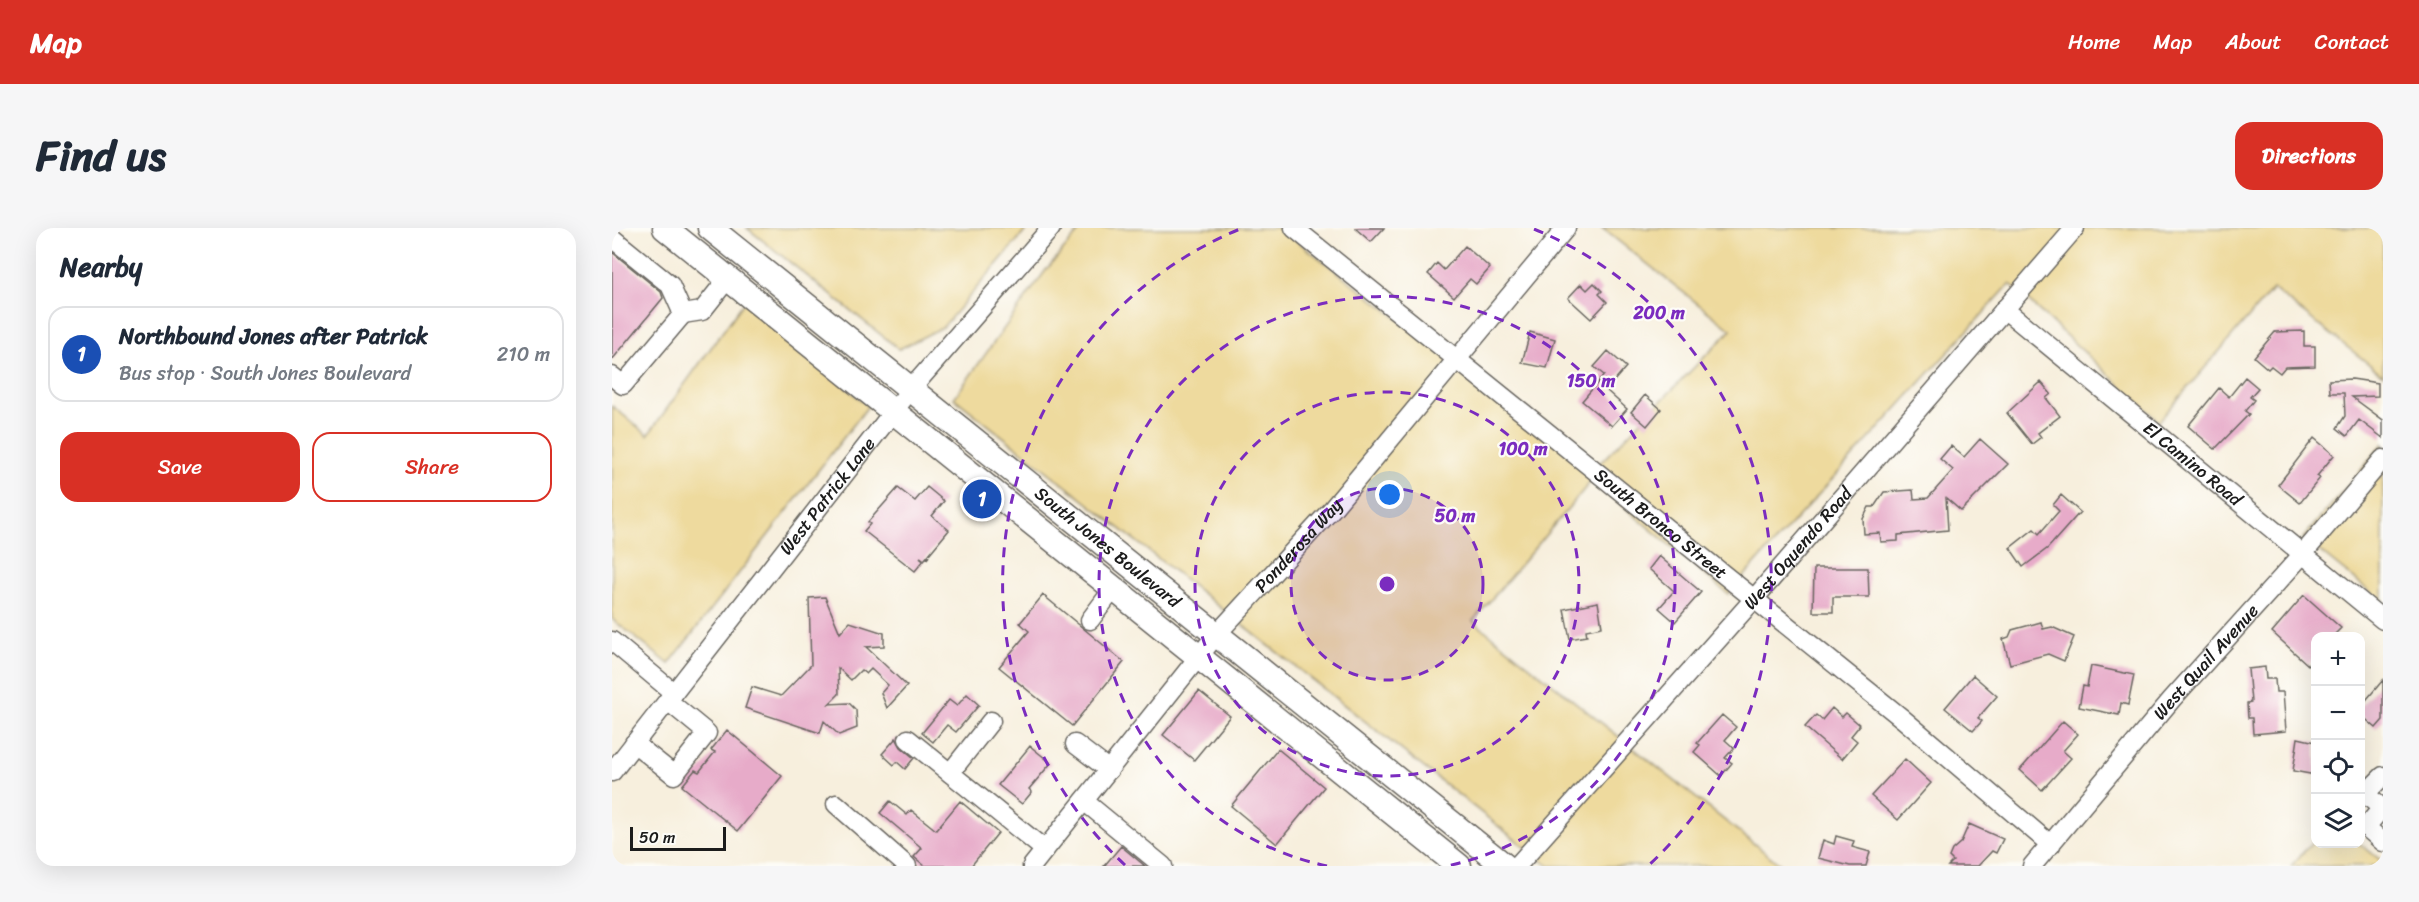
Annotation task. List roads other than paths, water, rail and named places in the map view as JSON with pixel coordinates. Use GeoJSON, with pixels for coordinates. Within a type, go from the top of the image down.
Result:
{"type":"FeatureCollection","features":[{"type":"Feature","properties":{"kind":"main road","name":"South Jones Boulevard"},"geometry":{"type":"LineString","coordinates":[[666,228],[1460,866]]}},
{"type":"Feature","properties":{"kind":"main road","name":"South Jones Boulevard"},"geometry":{"type":"LineString","coordinates":[[710,228],[1505,866]]}},
{"type":"Feature","properties":{"kind":"street","name":"West Patrick Lane"},"geometry":{"type":"LineString","coordinates":[[612,772],[911,389],[1051,228]]}},
{"type":"Feature","properties":{"kind":"street","name":"South Bronco Street"},"geometry":{"type":"LineString","coordinates":[[1294,228],[1903,719],[2051,845]]}},
{"type":"Feature","properties":{"kind":"street","name":"Ponderosa Way"},"geometry":{"type":"LineString","coordinates":[[1032,866],[1216,635],[1333,508],[1566,228]]}},
{"type":"Feature","properties":{"kind":"street","name":"West Oquendo Road"},"geometry":{"type":"LineString","coordinates":[[1517,866],[1755,599],[2074,228]]}},
{"type":"Feature","properties":{"kind":"street"},"geometry":{"type":"LineString","coordinates":[[612,238],[670,285],[683,314]]}},
{"type":"Feature","properties":{"kind":"street"},"geometry":{"type":"LineString","coordinates":[[612,376],[623,385],[683,314],[702,311],[728,278]]}},
{"type":"Feature","properties":{"kind":"street","name":"El Camino Road"},"geometry":{"type":"LineString","coordinates":[[2004,309],[2383,620]]}},
{"type":"Feature","properties":{"kind":"street","name":"West Quail Avenue"},"geometry":{"type":"LineString","coordinates":[[2032,866],[2172,699],[2302,555],[2383,459]]}},
{"type":"Feature","properties":{"kind":"street"},"geometry":{"type":"LineString","coordinates":[[1090,620],[1114,588]]}},
{"type":"Feature","properties":{"kind":"street"},"geometry":{"type":"LineString","coordinates":[[612,641],[707,732],[674,775],[634,743]]}},
{"type":"Feature","properties":{"kind":"street"},"geometry":{"type":"LineString","coordinates":[[950,773],[991,721]]}},
{"type":"Feature","properties":{"kind":"street"},"geometry":{"type":"LineString","coordinates":[[908,739],[1045,850]]}},
{"type":"Feature","properties":{"kind":"street"},"geometry":{"type":"LineString","coordinates":[[1075,744],[1109,770]]}},
{"type":"Feature","properties":{"kind":"street"},"geometry":{"type":"LineString","coordinates":[[2383,776],[2366,794],[2382,808],[2366,827],[2383,842]]}},
{"type":"Feature","properties":{"kind":"street"},"geometry":{"type":"LineString","coordinates":[[1084,801],[1163,866]]}},
{"type":"Feature","properties":{"kind":"street"},"geometry":{"type":"LineString","coordinates":[[836,804],[907,866]]}},
{"type":"Feature","properties":{"kind":"place","name":"Northbound Jones after Patrick"},"geometry":{"type":"Point","coordinates":[982,499]}}]}
